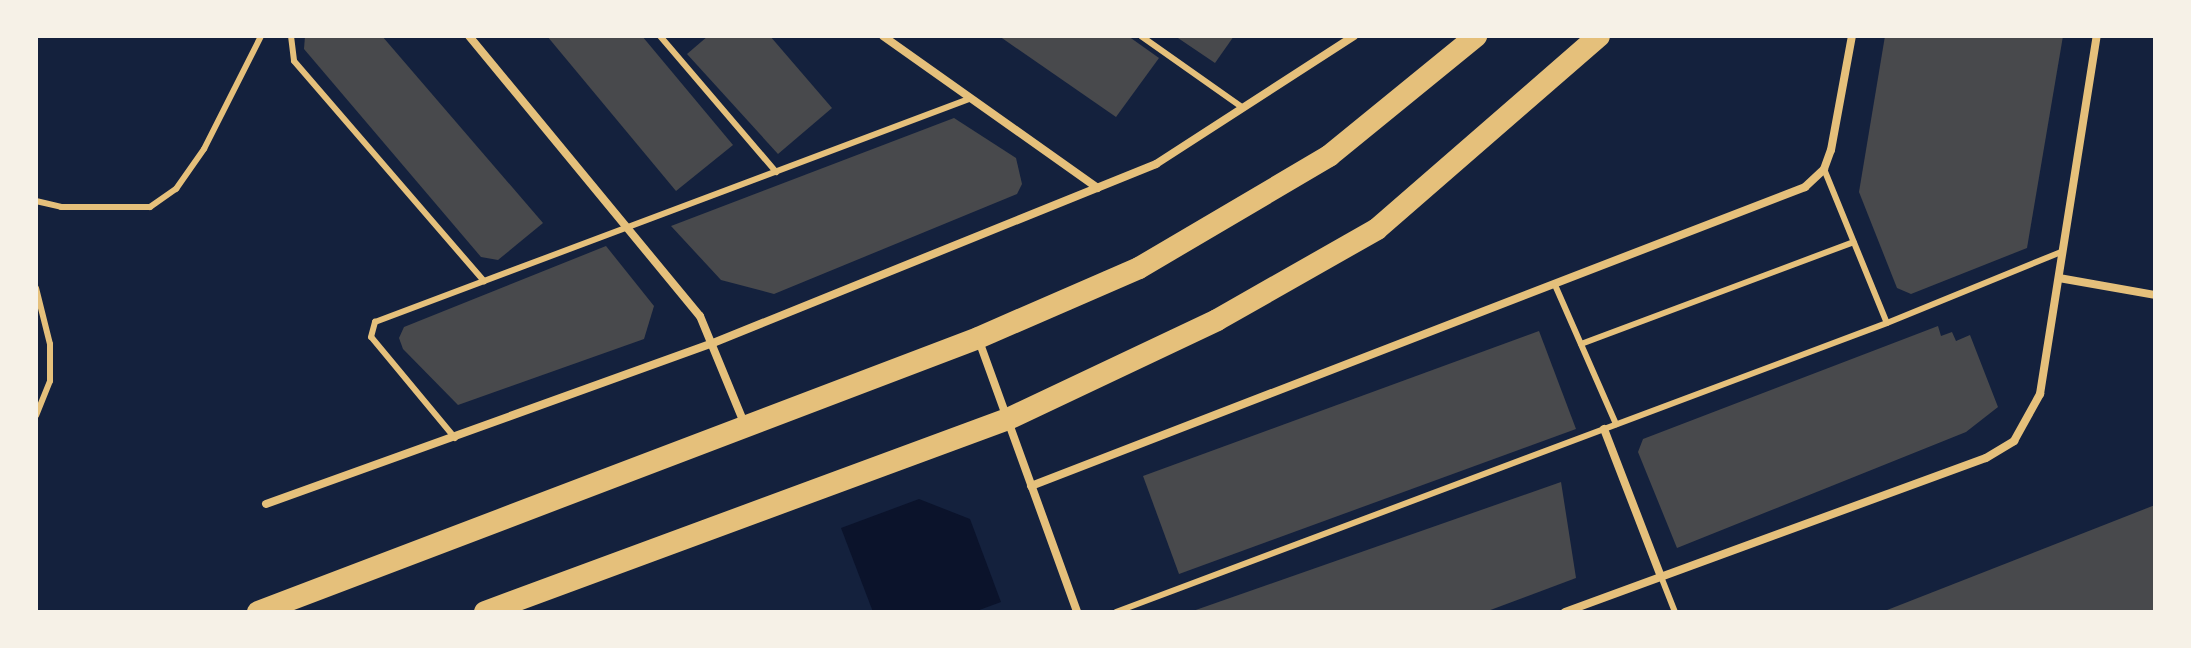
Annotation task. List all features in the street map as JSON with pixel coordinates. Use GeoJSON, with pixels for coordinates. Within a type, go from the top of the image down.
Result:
{"type":"FeatureCollection","features":[{"type":"Feature","properties":{"kind":"highway"},"geometry":{"type":"LineString","coordinates":[[258,612],[978,338],[1139,268],[1329,156],[1476,36]]}},
{"type":"Feature","properties":{"kind":"highway"},"geometry":{"type":"LineString","coordinates":[[485,612],[1008,419],[1217,320],[1377,229],[1599,36]]}},
{"type":"Feature","properties":{"kind":"street"},"geometry":{"type":"LineString","coordinates":[[469,36],[700,316],[745,425]]}},
{"type":"Feature","properties":{"kind":"street"},"geometry":{"type":"LineString","coordinates":[[883,36],[1098,188]]}},
{"type":"Feature","properties":{"kind":"street"},"geometry":{"type":"LineString","coordinates":[[266,504],[713,343],[1156,164],[1246,110],[1354,36]]}},
{"type":"Feature","properties":{"kind":"street"},"geometry":{"type":"LineString","coordinates":[[1031,486],[1805,187],[1824,169],[1852,36]]}},
{"type":"Feature","properties":{"kind":"street"},"geometry":{"type":"LineString","coordinates":[[1565,612],[1660,574],[1986,458],[2014,441],[2040,394],[2097,36]]}},
{"type":"Feature","properties":{"kind":"street"},"geometry":{"type":"LineString","coordinates":[[2059,278],[2155,295]]}},
{"type":"Feature","properties":{"kind":"street"},"geometry":{"type":"LineString","coordinates":[[978,338],[1077,612]]}},
{"type":"Feature","properties":{"kind":"street"},"geometry":{"type":"LineString","coordinates":[[1604,429],[1660,574]]}},
{"type":"Feature","properties":{"kind":"lane"},"geometry":{"type":"LineString","coordinates":[[36,201],[73,208],[150,207],[176,189],[199,158],[261,36]]}},
{"type":"Feature","properties":{"kind":"lane"},"geometry":{"type":"LineString","coordinates":[[289,36],[294,61],[484,281]]}},
{"type":"Feature","properties":{"kind":"lane"},"geometry":{"type":"LineString","coordinates":[[660,36],[776,172]]}},
{"type":"Feature","properties":{"kind":"lane"},"geometry":{"type":"LineString","coordinates":[[1141,36],[1246,110]]}},
{"type":"Feature","properties":{"kind":"lane"},"geometry":{"type":"LineString","coordinates":[[455,438],[370,330],[375,322],[969,99]]}},
{"type":"Feature","properties":{"kind":"lane"},"geometry":{"type":"LineString","coordinates":[[1824,169],[1887,323]]}},
{"type":"Feature","properties":{"kind":"lane"},"geometry":{"type":"LineString","coordinates":[[1581,344],[1854,242]]}},
{"type":"Feature","properties":{"kind":"lane"},"geometry":{"type":"LineString","coordinates":[[1116,612],[1887,323],[2063,251]]}},
{"type":"Feature","properties":{"kind":"lane"},"geometry":{"type":"LineString","coordinates":[[1555,285],[1616,424]]}},
{"type":"Feature","properties":{"kind":"lane"},"geometry":{"type":"LineString","coordinates":[[36,288],[50,344],[50,381],[36,415]]}},
{"type":"Feature","properties":{"kind":"lane"},"geometry":{"type":"LineString","coordinates":[[1660,574],[1675,612]]}},
{"type":"Feature","properties":{"kind":"water"},"geometry":{"type":"Polygon","coordinates":[[[919,499],[970,519],[1001,602],[974,612],[873,612],[841,528],[919,499]]]}},
{"type":"Feature","properties":{"kind":"building"},"geometry":{"type":"Polygon","coordinates":[[[305,36],[382,36],[543,223],[498,260],[481,257],[304,49],[305,36]]]}},
{"type":"Feature","properties":{"kind":"building"},"geometry":{"type":"Polygon","coordinates":[[[547,36],[642,36],[733,145],[676,191],[547,36]]]}},
{"type":"Feature","properties":{"kind":"building"},"geometry":{"type":"Polygon","coordinates":[[[708,36],[770,36],[832,108],[778,154],[687,54],[708,36]]]}},
{"type":"Feature","properties":{"kind":"building"},"geometry":{"type":"Polygon","coordinates":[[[999,36],[1128,36],[1159,58],[1116,117],[999,36]]]}},
{"type":"Feature","properties":{"kind":"building"},"geometry":{"type":"Polygon","coordinates":[[[1175,36],[1234,36],[1215,63],[1175,36]]]}},
{"type":"Feature","properties":{"kind":"building"},"geometry":{"type":"Polygon","coordinates":[[[1885,36],[2063,36],[2027,248],[1911,294],[1897,288],[1859,192],[1885,36]]]}},
{"type":"Feature","properties":{"kind":"building"},"geometry":{"type":"Polygon","coordinates":[[[954,118],[1016,158],[1022,184],[1017,194],[774,294],[721,280],[671,226],[954,118]]]}},
{"type":"Feature","properties":{"kind":"building"},"geometry":{"type":"Polygon","coordinates":[[[606,246],[654,306],[644,339],[458,405],[403,349],[399,338],[404,327],[606,246]]]}},
{"type":"Feature","properties":{"kind":"building"},"geometry":{"type":"Polygon","coordinates":[[[1938,326],[1941,336],[1952,332],[1956,341],[1970,335],[1998,407],[1966,432],[1677,548],[1638,452],[1643,439],[1938,326]]]}},
{"type":"Feature","properties":{"kind":"building"},"geometry":{"type":"Polygon","coordinates":[[[1539,331],[1576,429],[1179,574],[1143,476],[1539,331]]]}},
{"type":"Feature","properties":{"kind":"building"},"geometry":{"type":"Polygon","coordinates":[[[1561,482],[1576,578],[1485,612],[1190,612],[1561,482]]]}},
{"type":"Feature","properties":{"kind":"building"},"geometry":{"type":"Polygon","coordinates":[[[2155,505],[2155,612],[1882,612],[2155,505]]]}}]}
